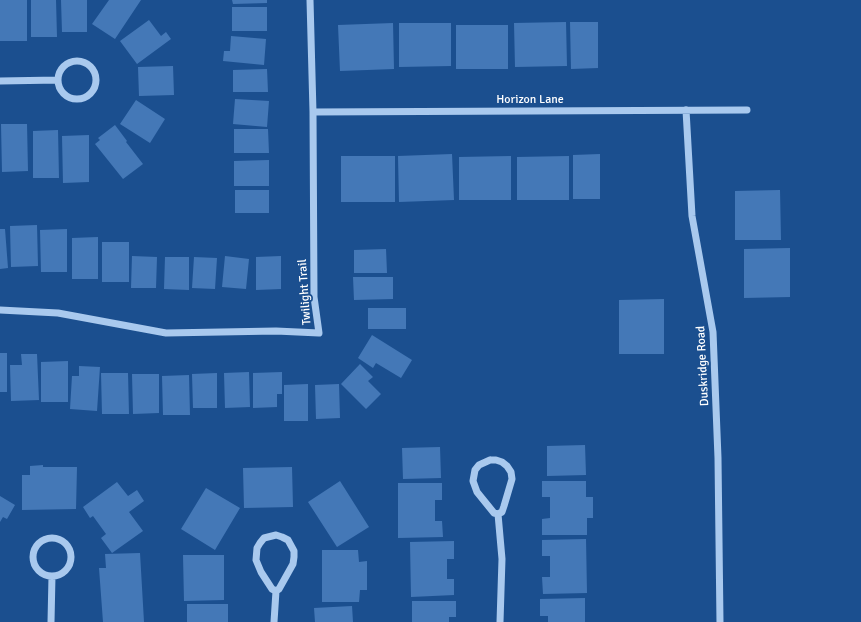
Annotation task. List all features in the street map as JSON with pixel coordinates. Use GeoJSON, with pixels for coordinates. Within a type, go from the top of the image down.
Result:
{"type":"FeatureCollection","features":[{"type":"Feature","properties":{"kind":"street","name":"Twilight Trail"},"geometry":{"type":"LineString","coordinates":[[0,310],[58,313],[166,333],[276,330],[319,333],[314,297],[313,112],[310,0]]}},
{"type":"Feature","properties":{"kind":"street"},"geometry":{"type":"LineString","coordinates":[[78,61],[89,65],[93,70],[97,81],[92,93],[80,99],[73,99],[67,97],[62,92],[58,80],[62,68],[66,64],[78,61]]}},
{"type":"Feature","properties":{"kind":"street"},"geometry":{"type":"LineString","coordinates":[[0,81],[58,80]]}},
{"type":"Feature","properties":{"kind":"street","name":"Duskridge Road"},"geometry":{"type":"LineString","coordinates":[[686,110],[692,216],[713,332],[718,458],[720,622]]}},
{"type":"Feature","properties":{"kind":"street","name":"Horizon Lane"},"geometry":{"type":"LineString","coordinates":[[313,112],[747,110]]}},
{"type":"Feature","properties":{"kind":"street"},"geometry":{"type":"LineString","coordinates":[[496,460],[502,462],[511,472],[512,479],[504,506],[502,512],[498,514],[494,513],[481,498],[473,481],[475,470],[484,461],[496,460]]}},
{"type":"Feature","properties":{"kind":"street"},"geometry":{"type":"LineString","coordinates":[[498,514],[502,559],[500,622]]}},
{"type":"Feature","properties":{"kind":"street"},"geometry":{"type":"LineString","coordinates":[[274,622],[276,591],[279,589],[293,564],[294,557],[294,551],[288,540],[282,536],[276,535],[264,538],[260,543],[257,548],[256,560],[261,572],[272,589],[276,591]]}},
{"type":"Feature","properties":{"kind":"street"},"geometry":{"type":"LineString","coordinates":[[50,538],[56,538],[67,545],[71,556],[70,562],[63,572],[52,576],[46,575],[36,567],[33,561],[33,554],[39,543],[50,538]]}},
{"type":"Feature","properties":{"kind":"street"},"geometry":{"type":"LineString","coordinates":[[50,622],[52,576]]}},
{"type":"Feature","properties":{"kind":"building"},"geometry":{"type":"Polygon","coordinates":[[[0,0],[27,0],[27,41],[0,41],[0,0]]]}},
{"type":"Feature","properties":{"kind":"building"},"geometry":{"type":"Polygon","coordinates":[[[31,0],[56,0],[57,37],[31,37],[31,0]]]}},
{"type":"Feature","properties":{"kind":"building"},"geometry":{"type":"Polygon","coordinates":[[[61,0],[87,0],[87,32],[62,32],[61,0]]]}},
{"type":"Feature","properties":{"kind":"building"},"geometry":{"type":"Polygon","coordinates":[[[109,0],[141,0],[115,39],[92,24],[109,0]]]}},
{"type":"Feature","properties":{"kind":"building"},"geometry":{"type":"Polygon","coordinates":[[[232,0],[267,0],[267,3],[233,4],[232,0]]]}},
{"type":"Feature","properties":{"kind":"building"},"geometry":{"type":"Polygon","coordinates":[[[232,7],[267,7],[267,31],[232,31],[232,7]]]}},
{"type":"Feature","properties":{"kind":"building"},"geometry":{"type":"Polygon","coordinates":[[[149,20],[161,36],[166,32],[171,39],[137,64],[120,41],[149,20]]]}},
{"type":"Feature","properties":{"kind":"building"},"geometry":{"type":"Polygon","coordinates":[[[566,22],[567,66],[515,67],[514,23],[566,22]]]}},
{"type":"Feature","properties":{"kind":"building"},"geometry":{"type":"Polygon","coordinates":[[[570,22],[598,22],[598,68],[571,69],[570,22]]]}},
{"type":"Feature","properties":{"kind":"building"},"geometry":{"type":"Polygon","coordinates":[[[393,23],[394,69],[340,71],[338,25],[393,23]]]}},
{"type":"Feature","properties":{"kind":"building"},"geometry":{"type":"Polygon","coordinates":[[[399,23],[451,23],[451,66],[399,67],[399,23]]]}},
{"type":"Feature","properties":{"kind":"building"},"geometry":{"type":"Polygon","coordinates":[[[456,25],[508,25],[508,69],[456,69],[456,25]]]}},
{"type":"Feature","properties":{"kind":"building"},"geometry":{"type":"Polygon","coordinates":[[[231,36],[266,39],[264,65],[223,61],[224,51],[230,51],[231,36]]]}},
{"type":"Feature","properties":{"kind":"building"},"geometry":{"type":"Polygon","coordinates":[[[173,66],[174,95],[139,96],[138,67],[173,66]]]}},
{"type":"Feature","properties":{"kind":"building"},"geometry":{"type":"Polygon","coordinates":[[[267,69],[268,92],[233,92],[233,70],[267,69]]]}},
{"type":"Feature","properties":{"kind":"building"},"geometry":{"type":"Polygon","coordinates":[[[235,99],[269,101],[267,127],[233,124],[235,99]]]}},
{"type":"Feature","properties":{"kind":"building"},"geometry":{"type":"Polygon","coordinates":[[[136,100],[165,119],[150,143],[120,124],[136,100]]]}},
{"type":"Feature","properties":{"kind":"building"},"geometry":{"type":"Polygon","coordinates":[[[1,124],[27,124],[28,171],[2,172],[1,124]]]}},
{"type":"Feature","properties":{"kind":"building"},"geometry":{"type":"Polygon","coordinates":[[[115,125],[143,164],[123,179],[95,144],[100,140],[98,138],[115,125]]]}},
{"type":"Feature","properties":{"kind":"building"},"geometry":{"type":"Polygon","coordinates":[[[234,129],[268,129],[269,153],[234,153],[234,129]]]}},
{"type":"Feature","properties":{"kind":"building"},"geometry":{"type":"Polygon","coordinates":[[[58,130],[59,178],[33,178],[33,131],[58,130]]]}},
{"type":"Feature","properties":{"kind":"building"},"geometry":{"type":"Polygon","coordinates":[[[89,135],[89,182],[63,183],[62,136],[89,135]]]}},
{"type":"Feature","properties":{"kind":"building"},"geometry":{"type":"Polygon","coordinates":[[[452,154],[454,200],[399,202],[398,156],[452,154]]]}},
{"type":"Feature","properties":{"kind":"building"},"geometry":{"type":"Polygon","coordinates":[[[600,154],[600,199],[573,199],[573,155],[600,154]]]}},
{"type":"Feature","properties":{"kind":"building"},"geometry":{"type":"Polygon","coordinates":[[[341,156],[395,156],[395,202],[341,202],[341,156]]]}},
{"type":"Feature","properties":{"kind":"building"},"geometry":{"type":"Polygon","coordinates":[[[511,156],[511,200],[459,200],[459,157],[511,156]]]}},
{"type":"Feature","properties":{"kind":"building"},"geometry":{"type":"Polygon","coordinates":[[[569,156],[569,200],[517,200],[517,157],[569,156]]]}},
{"type":"Feature","properties":{"kind":"building"},"geometry":{"type":"Polygon","coordinates":[[[269,160],[269,186],[234,186],[234,161],[269,160]]]}},
{"type":"Feature","properties":{"kind":"building"},"geometry":{"type":"Polygon","coordinates":[[[235,190],[269,190],[269,213],[235,213],[235,190]]]}},
{"type":"Feature","properties":{"kind":"building"},"geometry":{"type":"Polygon","coordinates":[[[780,190],[781,240],[735,240],[735,191],[780,190]]]}},
{"type":"Feature","properties":{"kind":"building"},"geometry":{"type":"Polygon","coordinates":[[[37,225],[38,266],[11,267],[10,226],[37,225]]]}},
{"type":"Feature","properties":{"kind":"building"},"geometry":{"type":"Polygon","coordinates":[[[0,229],[5,229],[8,268],[0,269],[0,229]]]}},
{"type":"Feature","properties":{"kind":"building"},"geometry":{"type":"Polygon","coordinates":[[[67,229],[67,272],[41,272],[40,230],[67,229]]]}},
{"type":"Feature","properties":{"kind":"building"},"geometry":{"type":"Polygon","coordinates":[[[98,237],[98,279],[72,279],[72,238],[98,237]]]}},
{"type":"Feature","properties":{"kind":"building"},"geometry":{"type":"Polygon","coordinates":[[[102,242],[129,242],[129,282],[102,282],[102,242]]]}},
{"type":"Feature","properties":{"kind":"building"},"geometry":{"type":"Polygon","coordinates":[[[790,248],[790,297],[744,298],[744,249],[790,248]]]}},
{"type":"Feature","properties":{"kind":"building"},"geometry":{"type":"Polygon","coordinates":[[[386,249],[387,273],[354,273],[354,250],[386,249]]]}},
{"type":"Feature","properties":{"kind":"building"},"geometry":{"type":"Polygon","coordinates":[[[132,256],[157,257],[156,288],[131,288],[132,256]]]}},
{"type":"Feature","properties":{"kind":"building"},"geometry":{"type":"Polygon","coordinates":[[[225,256],[249,259],[246,289],[222,287],[225,256]]]}},
{"type":"Feature","properties":{"kind":"building"},"geometry":{"type":"Polygon","coordinates":[[[281,256],[281,289],[256,290],[256,257],[281,256]]]}},
{"type":"Feature","properties":{"kind":"building"},"geometry":{"type":"Polygon","coordinates":[[[165,257],[189,257],[189,290],[164,289],[165,257]]]}},
{"type":"Feature","properties":{"kind":"building"},"geometry":{"type":"Polygon","coordinates":[[[194,257],[217,258],[215,289],[192,288],[194,257]]]}},
{"type":"Feature","properties":{"kind":"building"},"geometry":{"type":"Polygon","coordinates":[[[353,277],[393,277],[393,299],[354,300],[353,277]]]}},
{"type":"Feature","properties":{"kind":"building"},"geometry":{"type":"Polygon","coordinates":[[[664,299],[664,354],[619,354],[619,300],[664,299]]]}},
{"type":"Feature","properties":{"kind":"building"},"geometry":{"type":"Polygon","coordinates":[[[368,308],[406,308],[406,329],[368,329],[368,308]]]}},
{"type":"Feature","properties":{"kind":"building"},"geometry":{"type":"Polygon","coordinates":[[[372,335],[412,360],[401,378],[376,363],[373,368],[358,358],[372,335]]]}},
{"type":"Feature","properties":{"kind":"building"},"geometry":{"type":"Polygon","coordinates":[[[0,353],[7,353],[7,392],[0,392],[0,353]]]}},
{"type":"Feature","properties":{"kind":"building"},"geometry":{"type":"Polygon","coordinates":[[[21,354],[37,354],[39,400],[11,401],[10,365],[22,365],[21,354]]]}},
{"type":"Feature","properties":{"kind":"building"},"geometry":{"type":"Polygon","coordinates":[[[68,361],[68,402],[41,402],[41,362],[68,361]]]}},
{"type":"Feature","properties":{"kind":"building"},"geometry":{"type":"Polygon","coordinates":[[[360,364],[373,377],[368,381],[381,394],[366,409],[341,384],[360,364]]]}},
{"type":"Feature","properties":{"kind":"building"},"geometry":{"type":"Polygon","coordinates":[[[79,366],[100,367],[97,411],[70,409],[72,376],[79,376],[79,366]]]}},
{"type":"Feature","properties":{"kind":"building"},"geometry":{"type":"Polygon","coordinates":[[[249,372],[250,407],[225,408],[224,373],[249,372]]]}},
{"type":"Feature","properties":{"kind":"building"},"geometry":{"type":"Polygon","coordinates":[[[282,372],[282,394],[277,394],[277,407],[253,408],[253,373],[282,372]]]}},
{"type":"Feature","properties":{"kind":"building"},"geometry":{"type":"Polygon","coordinates":[[[101,373],[128,373],[129,414],[102,414],[101,373]]]}},
{"type":"Feature","properties":{"kind":"building"},"geometry":{"type":"Polygon","coordinates":[[[217,373],[217,408],[193,408],[192,374],[217,373]]]}},
{"type":"Feature","properties":{"kind":"building"},"geometry":{"type":"Polygon","coordinates":[[[132,374],[159,374],[159,413],[133,414],[132,374]]]}},
{"type":"Feature","properties":{"kind":"building"},"geometry":{"type":"Polygon","coordinates":[[[189,375],[190,415],[163,415],[162,376],[189,375]]]}},
{"type":"Feature","properties":{"kind":"building"},"geometry":{"type":"Polygon","coordinates":[[[308,384],[308,421],[284,421],[284,385],[308,384]]]}},
{"type":"Feature","properties":{"kind":"building"},"geometry":{"type":"Polygon","coordinates":[[[339,384],[340,418],[316,419],[315,385],[339,384]]]}},
{"type":"Feature","properties":{"kind":"building"},"geometry":{"type":"Polygon","coordinates":[[[585,445],[586,475],[547,476],[547,446],[585,445]]]}},
{"type":"Feature","properties":{"kind":"building"},"geometry":{"type":"Polygon","coordinates":[[[440,447],[441,478],[403,479],[402,448],[440,447]]]}},
{"type":"Feature","properties":{"kind":"building"},"geometry":{"type":"Polygon","coordinates":[[[43,465],[43,467],[77,467],[76,509],[22,510],[22,475],[30,475],[30,466],[43,465]]]}},
{"type":"Feature","properties":{"kind":"building"},"geometry":{"type":"Polygon","coordinates":[[[292,467],[293,507],[244,508],[243,468],[292,467]]]}},
{"type":"Feature","properties":{"kind":"building"},"geometry":{"type":"Polygon","coordinates":[[[340,481],[369,527],[337,547],[308,502],[340,481]]]}},
{"type":"Feature","properties":{"kind":"building"},"geometry":{"type":"Polygon","coordinates":[[[542,481],[586,481],[586,497],[593,497],[593,518],[587,518],[587,535],[542,535],[542,519],[550,518],[550,497],[542,497],[542,481]]]}},
{"type":"Feature","properties":{"kind":"building"},"geometry":{"type":"Polygon","coordinates":[[[117,482],[128,496],[137,490],[144,501],[129,512],[143,531],[112,553],[101,538],[106,534],[93,516],[90,518],[83,507],[117,482]]]}},
{"type":"Feature","properties":{"kind":"building"},"geometry":{"type":"Polygon","coordinates":[[[398,483],[442,483],[442,500],[435,500],[435,521],[442,521],[443,537],[398,538],[398,483]]]}},
{"type":"Feature","properties":{"kind":"building"},"geometry":{"type":"Polygon","coordinates":[[[206,488],[240,508],[215,550],[181,529],[206,488]]]}},
{"type":"Feature","properties":{"kind":"building"},"geometry":{"type":"Polygon","coordinates":[[[0,496],[15,505],[7,519],[3,517],[0,522],[0,496]]]}},
{"type":"Feature","properties":{"kind":"building"},"geometry":{"type":"Polygon","coordinates":[[[586,539],[587,593],[543,594],[542,577],[550,577],[550,556],[542,556],[542,540],[586,539]]]}},
{"type":"Feature","properties":{"kind":"building"},"geometry":{"type":"Polygon","coordinates":[[[454,541],[454,559],[447,559],[447,579],[454,579],[454,595],[411,597],[410,542],[454,541]]]}},
{"type":"Feature","properties":{"kind":"building"},"geometry":{"type":"Polygon","coordinates":[[[322,550],[358,550],[359,562],[367,561],[367,590],[360,590],[359,602],[322,602],[322,550]]]}},
{"type":"Feature","properties":{"kind":"building"},"geometry":{"type":"Polygon","coordinates":[[[140,553],[144,622],[103,622],[99,568],[106,568],[105,554],[140,553]]]}},
{"type":"Feature","properties":{"kind":"building"},"geometry":{"type":"Polygon","coordinates":[[[183,555],[224,555],[224,600],[184,601],[183,555]]]}},
{"type":"Feature","properties":{"kind":"building"},"geometry":{"type":"Polygon","coordinates":[[[585,598],[585,622],[548,622],[548,616],[540,616],[540,599],[585,598]]]}},
{"type":"Feature","properties":{"kind":"building"},"geometry":{"type":"Polygon","coordinates":[[[412,601],[456,601],[456,617],[449,617],[449,622],[412,622],[412,601]]]}},
{"type":"Feature","properties":{"kind":"building"},"geometry":{"type":"Polygon","coordinates":[[[187,604],[228,604],[228,622],[187,622],[187,604]]]}},
{"type":"Feature","properties":{"kind":"building"},"geometry":{"type":"Polygon","coordinates":[[[352,606],[353,622],[315,622],[314,608],[352,606]]]}}]}
